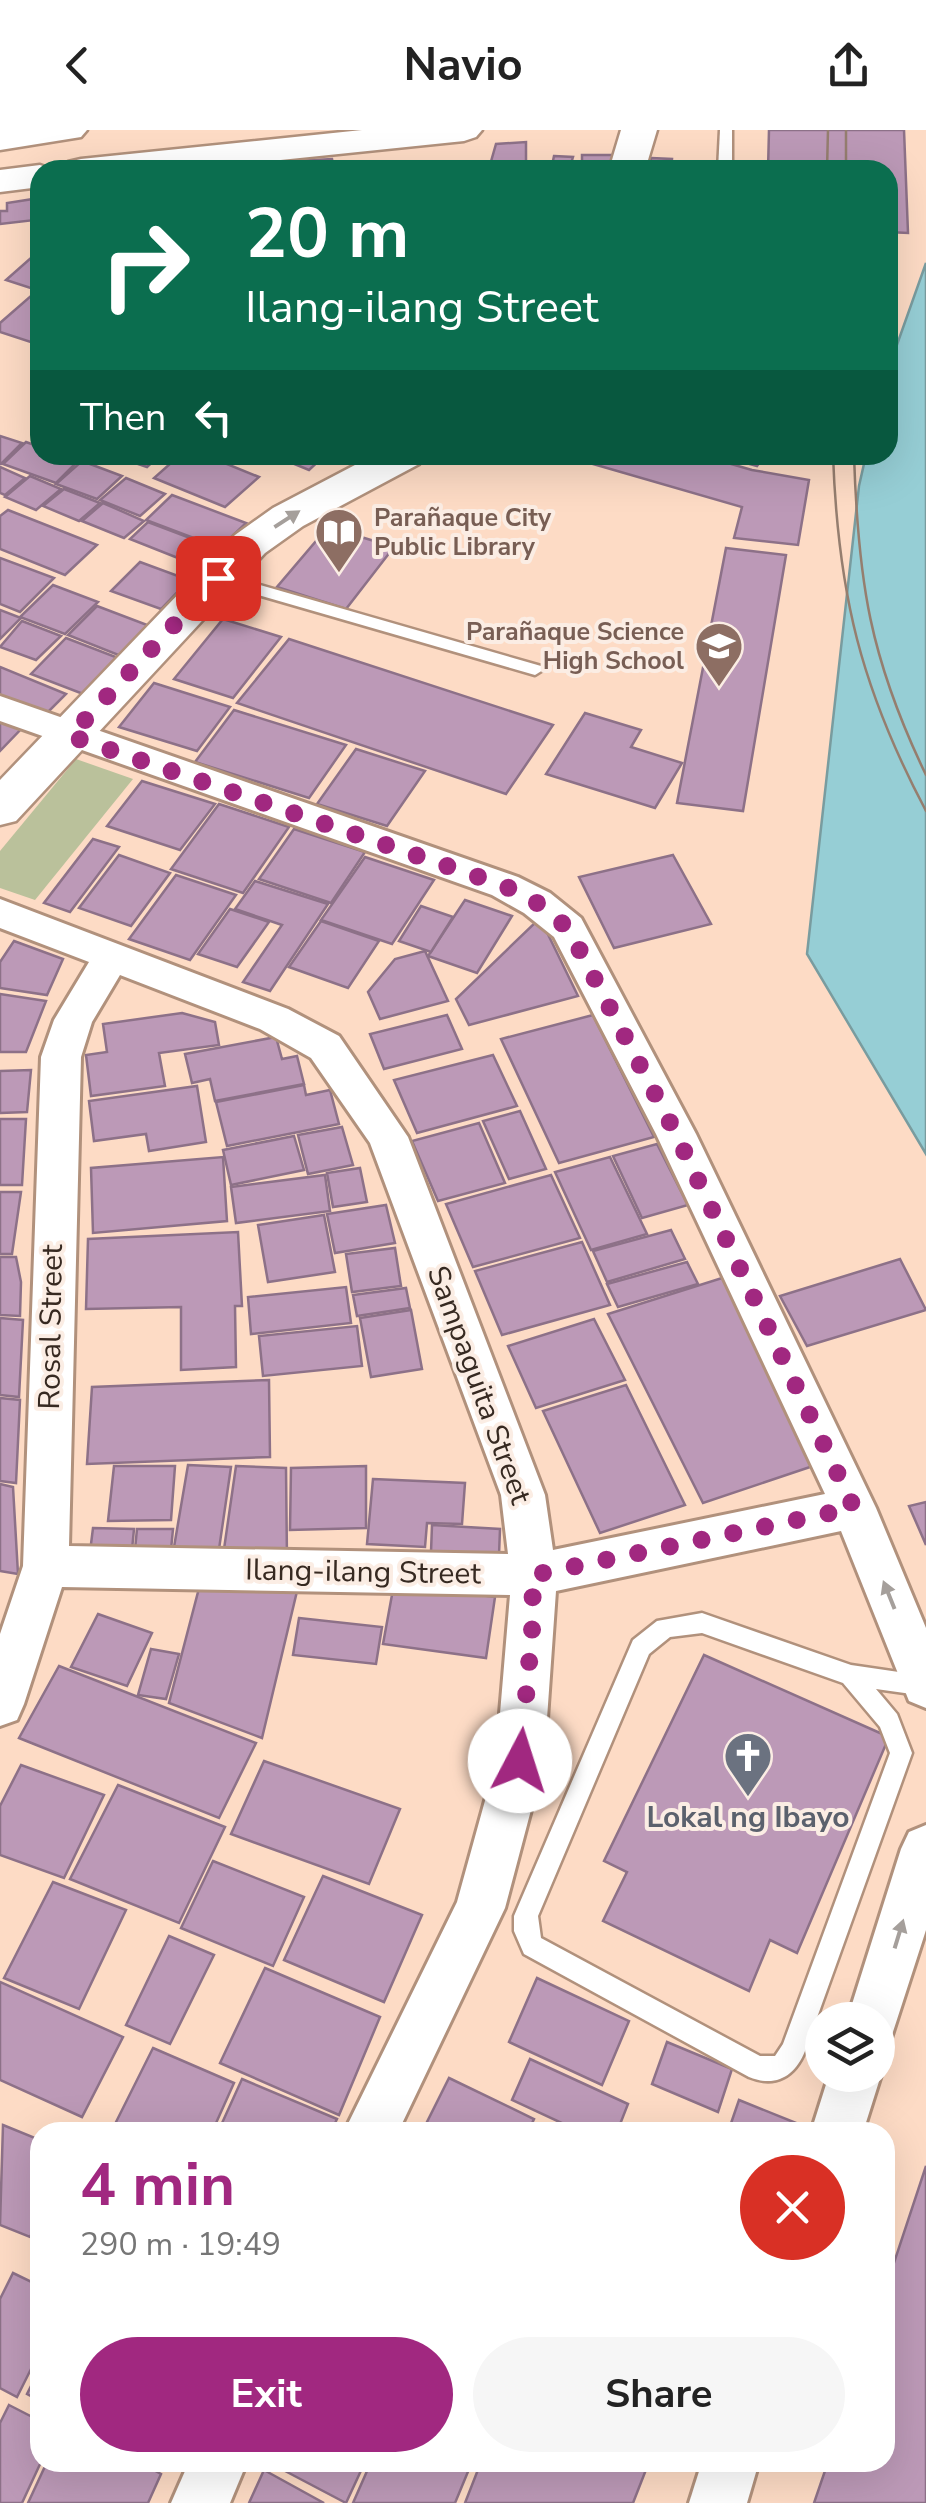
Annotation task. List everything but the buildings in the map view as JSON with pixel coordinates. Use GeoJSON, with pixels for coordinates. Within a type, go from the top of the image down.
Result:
{"type":"FeatureCollection","features":[{"type":"Feature","properties":{"kind":"street"},"geometry":{"type":"LineString","coordinates":[[0,139],[69,130]]}},
{"type":"Feature","properties":{"kind":"street"},"geometry":{"type":"LineString","coordinates":[[112,160],[162,144],[464,130]]}},
{"type":"Feature","properties":{"kind":"street"},"geometry":{"type":"LineString","coordinates":[[630,160],[639,130]]}},
{"type":"Feature","properties":{"kind":"street"},"geometry":{"type":"LineString","coordinates":[[0,181],[30,177]]}},
{"type":"Feature","properties":{"kind":"street"},"geometry":{"type":"LineString","coordinates":[[0,809],[250,544],[288,516],[387,465]]}},
{"type":"Feature","properties":{"kind":"street"},"geometry":{"type":"LineString","coordinates":[[0,708],[70,736],[505,886],[537,903],[568,928],[676,1134],[854,1508],[926,1686]]}},
{"type":"Feature","properties":{"kind":"street","name":"Sampaguita Street"},"geometry":{"type":"LineString","coordinates":[[0,913],[274,1019],[326,1047],[388,1136],[523,1495],[533,1575],[520,1761],[480,1908],[376,2122]]}},
{"type":"Feature","properties":{"kind":"street","name":"Rosal Street"},"geometry":{"type":"LineString","coordinates":[[0,1704],[46,1566],[61,1057],[73,1020],[113,955]]}},
{"type":"Feature","properties":{"kind":"street","name":"Ilang-ilang Street"},"geometry":{"type":"LineString","coordinates":[[46,1566],[533,1575],[854,1508]]}},
{"type":"Feature","properties":{"kind":"street"},"geometry":{"type":"LineString","coordinates":[[879,2002],[926,1849]]}},
{"type":"Feature","properties":{"kind":"street"},"geometry":{"type":"LineString","coordinates":[[840,2122],[850,2092]]}},
{"type":"Feature","properties":{"kind":"street"},"geometry":{"type":"LineString","coordinates":[[200,2503],[214,2472]]}},
{"type":"Feature","properties":{"kind":"street"},"geometry":{"type":"LineString","coordinates":[[718,2503],[728,2472]]}},
{"type":"Feature","properties":{"kind":"lane"},"geometry":{"type":"LineString","coordinates":[[725,160],[726,130]]}},
{"type":"Feature","properties":{"kind":"lane"},"geometry":{"type":"LineString","coordinates":[[218,578],[534,670]]}},
{"type":"Feature","properties":{"kind":"lane"},"geometry":{"type":"LineString","coordinates":[[850,1675],[889,1720],[901,1754],[793,2051],[781,2068],[758,2068],[532,1946],[526,1932],[526,1916],[641,1647],[665,1628],[702,1623],[850,1675],[926,1686]]}},
{"type":"Feature","properties":{"kind":"green space"},"geometry":{"type":"Polygon","coordinates":[[[76,759],[133,779],[35,900],[0,888],[0,851],[76,759]]]}},
{"type":"Feature","properties":{"kind":"water"},"geometry":{"type":"Polygon","coordinates":[[[926,263],[926,1154],[807,954],[859,486],[864,465],[898,465],[898,342],[926,263]]]}},
{"type":"Feature","properties":{"kind":"tram line"},"geometry":{"type":"LineString","coordinates":[[827,160],[828,130]]}},
{"type":"Feature","properties":{"kind":"tram line"},"geometry":{"type":"LineString","coordinates":[[846,130],[846,160]]}},
{"type":"Feature","properties":{"kind":"tram line"},"geometry":{"type":"LineString","coordinates":[[834,465],[840,552],[857,639],[885,723],[926,811]]}},
{"type":"Feature","properties":{"kind":"tram line"},"geometry":{"type":"LineString","coordinates":[[855,465],[859,542],[870,619],[892,694],[926,775]]}},
{"type":"Feature","properties":{"kind":"place","name":"Parañaque City Public Library"},"geometry":{"type":"Point","coordinates":[339,574]}},
{"type":"Feature","properties":{"kind":"place","name":"Parañaque Science High School"},"geometry":{"type":"Point","coordinates":[719,688]}},
{"type":"Feature","properties":{"kind":"place","name":"Lokal ng Ibayo"},"geometry":{"type":"Point","coordinates":[748,1798]}},
{"type":"Feature","properties":{"kind":"route"},"geometry":{"type":"LineString","coordinates":[[218,578],[70,736],[505,886],[537,903],[568,928],[676,1134],[854,1508],[533,1575],[520,1761]]}}]}
